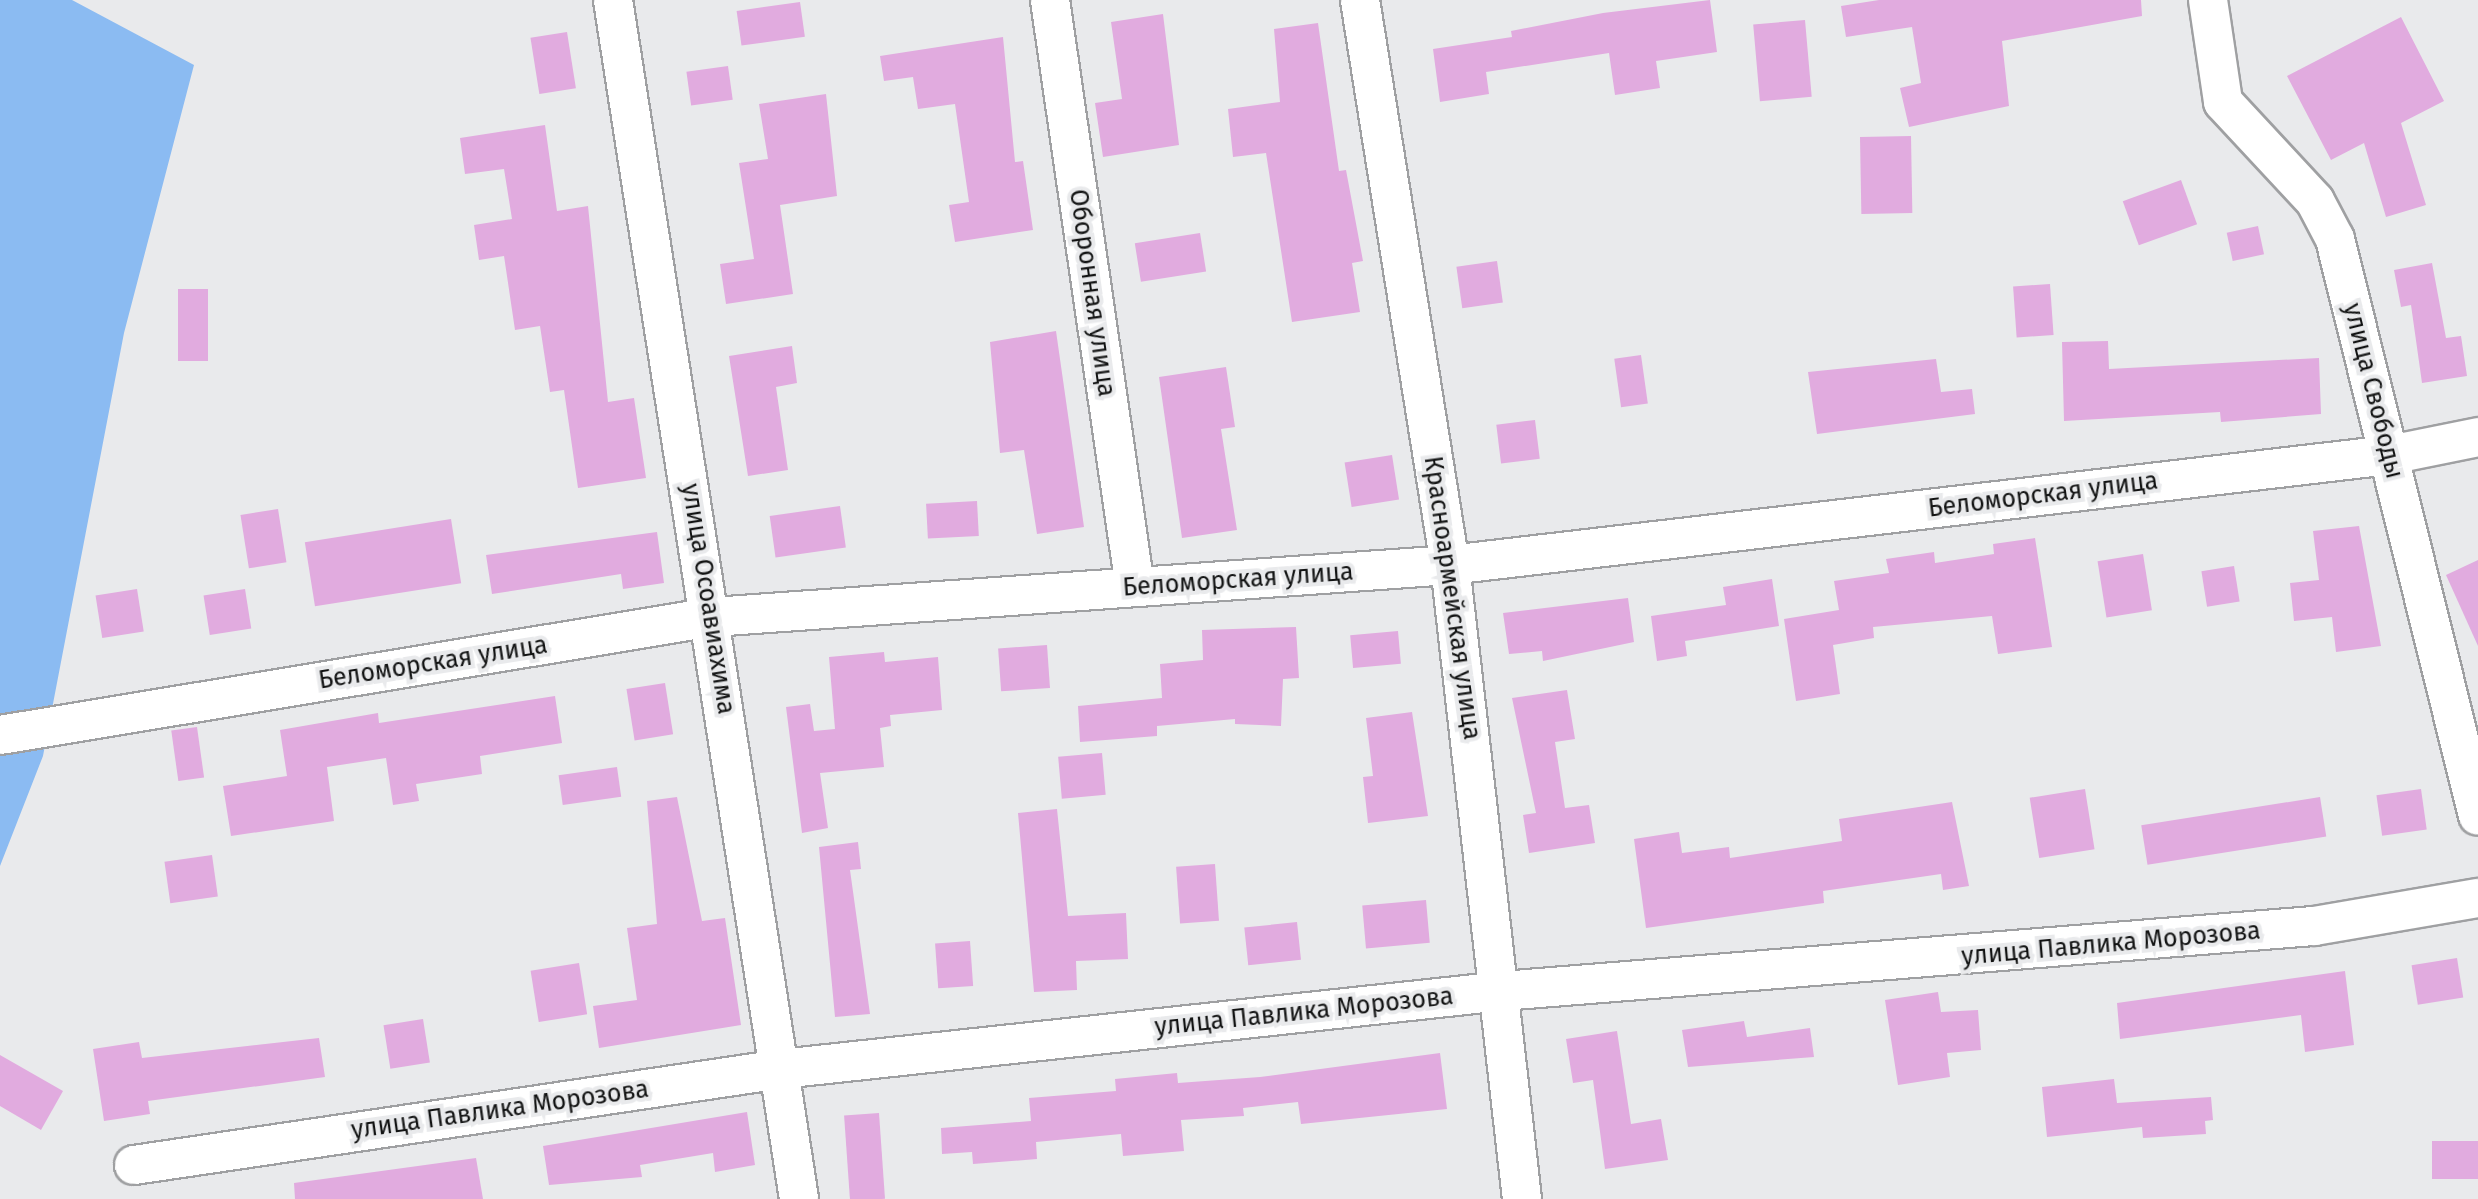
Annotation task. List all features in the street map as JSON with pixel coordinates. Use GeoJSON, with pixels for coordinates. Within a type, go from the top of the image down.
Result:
{"type":"FeatureCollection","features":[{"type":"Feature","properties":{"kind":"street","name":"улица Осоавиахима"},"geometry":{"type":"LineString","coordinates":[[613,0],[712,618],[799,1199]]}},
{"type":"Feature","properties":{"kind":"street","name":"Оборонная улица"},"geometry":{"type":"LineString","coordinates":[[1050,0],[1135,587]]}},
{"type":"Feature","properties":{"kind":"street","name":"Красноармейская улица"},"geometry":{"type":"LineString","coordinates":[[1360,0],[1450,565],[1502,991],[1522,1199]]}},
{"type":"Feature","properties":{"kind":"street","name":"улица Свободы"},"geometry":{"type":"LineString","coordinates":[[2208,0],[2223,102],[2316,201],[2335,239],[2478,816]]}},
{"type":"Feature","properties":{"kind":"street","name":"Беломорская улица"},"geometry":{"type":"LineString","coordinates":[[0,735],[712,618],[1450,565],[2388,454],[2478,437]]}},
{"type":"Feature","properties":{"kind":"street","name":"улица Павлика Морозова"},"geometry":{"type":"LineString","coordinates":[[134,1164],[781,1068],[1502,991],[2314,926],[2478,898]]}},
{"type":"Feature","properties":{"kind":"shaded area"},"geometry":{"type":"Polygon","coordinates":[[[0,0],[72,0],[194,65],[124,333],[43,756],[0,866],[0,0]]]}},
{"type":"Feature","properties":{"kind":"building"},"geometry":{"type":"Polygon","coordinates":[[[1710,0],[1717,52],[1656,61],[1660,88],[1615,95],[1609,53],[1486,72],[1489,94],[1440,102],[1433,49],[1512,37],[1511,31],[1603,13],[1710,0]]]}},
{"type":"Feature","properties":{"kind":"building"},"geometry":{"type":"Polygon","coordinates":[[[1879,0],[2141,0],[2142,16],[2002,41],[2009,106],[1909,127],[1900,88],[1921,83],[1912,27],[1846,37],[1841,6],[1879,0]]]}},
{"type":"Feature","properties":{"kind":"building"},"geometry":{"type":"Polygon","coordinates":[[[800,2],[805,37],[741,46],[737,11],[800,2]]]}},
{"type":"Feature","properties":{"kind":"building"},"geometry":{"type":"Polygon","coordinates":[[[1163,14],[1179,145],[1103,157],[1095,103],[1122,99],[1111,22],[1163,14]]]}},
{"type":"Feature","properties":{"kind":"building"},"geometry":{"type":"Polygon","coordinates":[[[2401,17],[2444,101],[2401,123],[2426,205],[2386,217],[2364,143],[2331,160],[2287,76],[2401,17]]]}},
{"type":"Feature","properties":{"kind":"building"},"geometry":{"type":"Polygon","coordinates":[[[1805,20],[1812,97],[1760,101],[1753,25],[1805,20]]]}},
{"type":"Feature","properties":{"kind":"building"},"geometry":{"type":"Polygon","coordinates":[[[1318,23],[1339,171],[1346,170],[1363,261],[1352,263],[1360,312],[1292,322],[1266,153],[1233,157],[1228,109],[1280,102],[1274,29],[1318,23]]]}},
{"type":"Feature","properties":{"kind":"building"},"geometry":{"type":"Polygon","coordinates":[[[567,32],[576,88],[539,94],[530,38],[567,32]]]}},
{"type":"Feature","properties":{"kind":"building"},"geometry":{"type":"Polygon","coordinates":[[[1003,37],[1015,162],[1023,161],[1033,230],[955,242],[949,205],[969,202],[955,104],[918,109],[913,77],[884,81],[880,56],[1003,37]]]}},
{"type":"Feature","properties":{"kind":"building"},"geometry":{"type":"Polygon","coordinates":[[[728,66],[733,100],[691,106],[686,72],[728,66]]]}},
{"type":"Feature","properties":{"kind":"building"},"geometry":{"type":"Polygon","coordinates":[[[826,94],[837,196],[780,205],[793,294],[726,304],[720,264],[754,259],[739,163],[768,159],[759,104],[826,94]]]}},
{"type":"Feature","properties":{"kind":"building"},"geometry":{"type":"Polygon","coordinates":[[[545,125],[557,211],[588,206],[608,402],[634,398],[646,478],[578,488],[564,390],[550,392],[540,326],[515,330],[504,256],[479,260],[474,225],[512,219],[504,169],[465,174],[460,138],[545,125]]]}},
{"type":"Feature","properties":{"kind":"building"},"geometry":{"type":"Polygon","coordinates":[[[1911,136],[1912,213],[1861,214],[1860,137],[1911,136]]]}},
{"type":"Feature","properties":{"kind":"building"},"geometry":{"type":"Polygon","coordinates":[[[2181,180],[2197,224],[2139,245],[2123,201],[2181,180]]]}},
{"type":"Feature","properties":{"kind":"building"},"geometry":{"type":"Polygon","coordinates":[[[2258,226],[2264,254],[2233,261],[2227,233],[2258,226]]]}},
{"type":"Feature","properties":{"kind":"building"},"geometry":{"type":"Polygon","coordinates":[[[1200,233],[1206,272],[1141,282],[1135,243],[1200,233]]]}},
{"type":"Feature","properties":{"kind":"building"},"geometry":{"type":"Polygon","coordinates":[[[1497,261],[1503,303],[1462,308],[1456,267],[1497,261]]]}},
{"type":"Feature","properties":{"kind":"building"},"geometry":{"type":"Polygon","coordinates":[[[2432,263],[2446,338],[2461,336],[2467,376],[2422,383],[2411,305],[2401,307],[2394,270],[2432,263]]]}},
{"type":"Feature","properties":{"kind":"building"},"geometry":{"type":"Polygon","coordinates":[[[2050,284],[2054,335],[2017,337],[2013,287],[2050,284]]]}},
{"type":"Feature","properties":{"kind":"building"},"geometry":{"type":"Polygon","coordinates":[[[178,289],[208,289],[208,361],[178,361],[178,289]]]}},
{"type":"Feature","properties":{"kind":"building"},"geometry":{"type":"Polygon","coordinates":[[[1056,331],[1084,527],[1037,534],[1024,450],[1000,453],[990,342],[1056,331]]]}},
{"type":"Feature","properties":{"kind":"building"},"geometry":{"type":"Polygon","coordinates":[[[2108,341],[2109,369],[2319,358],[2321,414],[2221,422],[2220,412],[2064,421],[2062,342],[2108,341]]]}},
{"type":"Feature","properties":{"kind":"building"},"geometry":{"type":"Polygon","coordinates":[[[792,346],[797,383],[776,387],[788,470],[748,476],[729,356],[792,346]]]}},
{"type":"Feature","properties":{"kind":"building"},"geometry":{"type":"Polygon","coordinates":[[[1641,355],[1648,404],[1621,407],[1614,359],[1641,355]]]}},
{"type":"Feature","properties":{"kind":"building"},"geometry":{"type":"Polygon","coordinates":[[[1936,359],[1941,392],[1972,389],[1975,414],[1817,434],[1808,372],[1936,359]]]}},
{"type":"Feature","properties":{"kind":"building"},"geometry":{"type":"Polygon","coordinates":[[[1226,367],[1235,427],[1221,429],[1237,530],[1182,538],[1159,377],[1226,367]]]}},
{"type":"Feature","properties":{"kind":"building"},"geometry":{"type":"Polygon","coordinates":[[[1535,420],[1540,459],[1501,463],[1496,425],[1535,420]]]}},
{"type":"Feature","properties":{"kind":"building"},"geometry":{"type":"Polygon","coordinates":[[[1392,455],[1399,499],[1352,507],[1345,463],[1392,455]]]}},
{"type":"Feature","properties":{"kind":"building"},"geometry":{"type":"Polygon","coordinates":[[[977,501],[979,536],[928,539],[926,504],[977,501]]]}},
{"type":"Feature","properties":{"kind":"building"},"geometry":{"type":"Polygon","coordinates":[[[840,506],[846,548],[776,557],[770,516],[840,506]]]}},
{"type":"Feature","properties":{"kind":"building"},"geometry":{"type":"Polygon","coordinates":[[[278,509],[286,562],[249,568],[240,515],[278,509]]]}},
{"type":"Feature","properties":{"kind":"building"},"geometry":{"type":"Polygon","coordinates":[[[451,519],[461,583],[315,606],[305,542],[451,519]]]}},
{"type":"Feature","properties":{"kind":"building"},"geometry":{"type":"Polygon","coordinates":[[[2359,526],[2381,646],[2336,652],[2332,617],[2294,621],[2290,583],[2319,580],[2313,531],[2359,526]]]}},
{"type":"Feature","properties":{"kind":"building"},"geometry":{"type":"Polygon","coordinates":[[[657,532],[664,583],[623,589],[621,574],[492,594],[486,555],[657,532]]]}},
{"type":"Feature","properties":{"kind":"building"},"geometry":{"type":"Polygon","coordinates":[[[2035,538],[2052,647],[1998,654],[1992,616],[1873,627],[1874,638],[1833,645],[1840,694],[1796,701],[1784,619],[1839,610],[1834,581],[1889,573],[1886,559],[1934,552],[1935,563],[1994,554],[1993,544],[2035,538]]]}},
{"type":"Feature","properties":{"kind":"building"},"geometry":{"type":"Polygon","coordinates":[[[2143,554],[2152,610],[2106,617],[2098,561],[2143,554]]]}},
{"type":"Feature","properties":{"kind":"building"},"geometry":{"type":"Polygon","coordinates":[[[2478,560],[2478,646],[2446,575],[2478,560]]]}},
{"type":"Feature","properties":{"kind":"building"},"geometry":{"type":"Polygon","coordinates":[[[2234,566],[2240,602],[2207,607],[2201,571],[2234,566]]]}},
{"type":"Feature","properties":{"kind":"building"},"geometry":{"type":"Polygon","coordinates":[[[1772,579],[1779,626],[1685,641],[1687,656],[1657,661],[1651,616],[1726,605],[1723,587],[1772,579]]]}},
{"type":"Feature","properties":{"kind":"building"},"geometry":{"type":"Polygon","coordinates":[[[137,589],[144,631],[102,638],[96,596],[137,589]]]}},
{"type":"Feature","properties":{"kind":"building"},"geometry":{"type":"Polygon","coordinates":[[[245,589],[251,629],[210,635],[204,596],[245,589]]]}},
{"type":"Feature","properties":{"kind":"building"},"geometry":{"type":"Polygon","coordinates":[[[1628,598],[1634,642],[1543,661],[1542,651],[1509,654],[1503,613],[1628,598]]]}},
{"type":"Feature","properties":{"kind":"building"},"geometry":{"type":"Polygon","coordinates":[[[1296,627],[1299,678],[1283,679],[1281,726],[1235,724],[1235,719],[1157,726],[1157,736],[1080,742],[1078,706],[1162,698],[1160,664],[1203,660],[1202,630],[1296,627]]]}},
{"type":"Feature","properties":{"kind":"building"},"geometry":{"type":"Polygon","coordinates":[[[1398,631],[1401,664],[1353,668],[1350,635],[1398,631]]]}},
{"type":"Feature","properties":{"kind":"building"},"geometry":{"type":"Polygon","coordinates":[[[1047,645],[1050,688],[1001,691],[998,648],[1047,645]]]}},
{"type":"Feature","properties":{"kind":"building"},"geometry":{"type":"Polygon","coordinates":[[[884,652],[885,662],[938,657],[942,710],[890,715],[891,726],[880,728],[884,767],[820,773],[828,828],[802,833],[786,707],[810,704],[814,731],[835,729],[829,657],[884,652]]]}},
{"type":"Feature","properties":{"kind":"building"},"geometry":{"type":"Polygon","coordinates":[[[665,683],[673,734],[635,740],[626,689],[665,683]]]}},
{"type":"Feature","properties":{"kind":"building"},"geometry":{"type":"Polygon","coordinates":[[[1567,690],[1575,739],[1555,742],[1565,808],[1589,805],[1595,843],[1529,853],[1523,815],[1536,813],[1512,698],[1567,690]]]}},
{"type":"Feature","properties":{"kind":"building"},"geometry":{"type":"Polygon","coordinates":[[[555,696],[562,743],[480,756],[482,774],[416,784],[419,801],[393,805],[386,758],[327,767],[334,821],[231,836],[223,786],[287,776],[280,730],[378,713],[379,723],[555,696]]]}},
{"type":"Feature","properties":{"kind":"building"},"geometry":{"type":"Polygon","coordinates":[[[1412,712],[1428,816],[1368,823],[1363,777],[1373,776],[1366,718],[1412,712]]]}},
{"type":"Feature","properties":{"kind":"building"},"geometry":{"type":"Polygon","coordinates":[[[197,727],[204,778],[178,781],[171,731],[197,727]]]}},
{"type":"Feature","properties":{"kind":"building"},"geometry":{"type":"Polygon","coordinates":[[[1102,753],[1106,795],[1062,799],[1058,757],[1102,753]]]}},
{"type":"Feature","properties":{"kind":"building"},"geometry":{"type":"Polygon","coordinates":[[[617,767],[621,797],[563,805],[559,775],[617,767]]]}},
{"type":"Feature","properties":{"kind":"building"},"geometry":{"type":"Polygon","coordinates":[[[2085,789],[2095,849],[2039,858],[2030,798],[2085,789]]]}},
{"type":"Feature","properties":{"kind":"building"},"geometry":{"type":"Polygon","coordinates":[[[2421,789],[2427,830],[2382,836],[2376,795],[2421,789]]]}},
{"type":"Feature","properties":{"kind":"building"},"geometry":{"type":"Polygon","coordinates":[[[677,797],[702,921],[725,918],[741,1025],[599,1048],[593,1006],[637,1000],[627,928],[657,924],[647,801],[677,797]]]}},
{"type":"Feature","properties":{"kind":"building"},"geometry":{"type":"Polygon","coordinates":[[[2320,797],[2326,837],[2147,865],[2141,825],[2320,797]]]}},
{"type":"Feature","properties":{"kind":"building"},"geometry":{"type":"Polygon","coordinates":[[[1952,802],[1969,886],[1943,890],[1941,874],[1823,891],[1824,903],[1646,928],[1634,839],[1679,832],[1682,853],[1729,847],[1730,858],[1842,841],[1839,819],[1952,802]]]}},
{"type":"Feature","properties":{"kind":"building"},"geometry":{"type":"Polygon","coordinates":[[[1057,809],[1068,916],[1126,913],[1128,959],[1076,961],[1077,990],[1034,992],[1018,813],[1057,809]]]}},
{"type":"Feature","properties":{"kind":"building"},"geometry":{"type":"Polygon","coordinates":[[[858,842],[861,869],[850,870],[870,1014],[835,1017],[819,847],[858,842]]]}},
{"type":"Feature","properties":{"kind":"building"},"geometry":{"type":"Polygon","coordinates":[[[212,855],[218,897],[170,903],[164,862],[212,855]]]}},
{"type":"Feature","properties":{"kind":"building"},"geometry":{"type":"Polygon","coordinates":[[[1215,864],[1219,921],[1180,924],[1176,867],[1215,864]]]}},
{"type":"Feature","properties":{"kind":"building"},"geometry":{"type":"Polygon","coordinates":[[[1426,900],[1430,943],[1366,948],[1362,906],[1426,900]]]}},
{"type":"Feature","properties":{"kind":"building"},"geometry":{"type":"Polygon","coordinates":[[[1297,922],[1301,960],[1248,965],[1244,928],[1297,922]]]}},
{"type":"Feature","properties":{"kind":"building"},"geometry":{"type":"Polygon","coordinates":[[[970,941],[973,986],[938,988],[935,943],[970,941]]]}},
{"type":"Feature","properties":{"kind":"building"},"geometry":{"type":"Polygon","coordinates":[[[2457,958],[2463,998],[2418,1005],[2412,965],[2457,958]]]}},
{"type":"Feature","properties":{"kind":"building"},"geometry":{"type":"Polygon","coordinates":[[[579,963],[587,1014],[539,1022],[531,971],[579,963]]]}},
{"type":"Feature","properties":{"kind":"building"},"geometry":{"type":"Polygon","coordinates":[[[2345,971],[2354,1045],[2305,1052],[2301,1015],[2120,1039],[2117,1003],[2345,971]]]}},
{"type":"Feature","properties":{"kind":"building"},"geometry":{"type":"Polygon","coordinates":[[[1938,992],[1941,1012],[1978,1010],[1981,1050],[1947,1053],[1950,1077],[1898,1085],[1885,1000],[1938,992]]]}},
{"type":"Feature","properties":{"kind":"building"},"geometry":{"type":"Polygon","coordinates":[[[423,1019],[430,1062],[390,1069],[383,1025],[423,1019]]]}},
{"type":"Feature","properties":{"kind":"building"},"geometry":{"type":"Polygon","coordinates":[[[1744,1021],[1747,1037],[1810,1028],[1814,1057],[1688,1067],[1682,1030],[1744,1021]]]}},
{"type":"Feature","properties":{"kind":"building"},"geometry":{"type":"Polygon","coordinates":[[[1617,1031],[1631,1124],[1661,1119],[1668,1160],[1605,1169],[1593,1080],[1573,1083],[1566,1039],[1617,1031]]]}},
{"type":"Feature","properties":{"kind":"building"},"geometry":{"type":"Polygon","coordinates":[[[319,1038],[325,1077],[148,1101],[150,1114],[104,1121],[93,1049],[139,1042],[142,1058],[319,1038]]]}},
{"type":"Feature","properties":{"kind":"building"},"geometry":{"type":"Polygon","coordinates":[[[1440,1053],[1447,1109],[1301,1124],[1298,1102],[1243,1108],[1244,1116],[1181,1120],[1184,1151],[1123,1156],[1121,1134],[1036,1142],[1037,1159],[973,1164],[972,1152],[942,1154],[941,1128],[1031,1121],[1029,1098],[1116,1091],[1115,1079],[1177,1073],[1178,1083],[1260,1077],[1440,1053]]]}},
{"type":"Feature","properties":{"kind":"building"},"geometry":{"type":"Polygon","coordinates":[[[0,1055],[63,1091],[41,1130],[0,1106],[0,1055]]]}},
{"type":"Feature","properties":{"kind":"building"},"geometry":{"type":"Polygon","coordinates":[[[2114,1079],[2117,1103],[2211,1097],[2213,1120],[2205,1121],[2206,1134],[2143,1138],[2142,1127],[2047,1137],[2042,1087],[2114,1079]]]}},
{"type":"Feature","properties":{"kind":"building"},"geometry":{"type":"Polygon","coordinates":[[[747,1112],[755,1165],[715,1172],[713,1153],[640,1165],[642,1177],[549,1185],[543,1146],[747,1112]]]}},
{"type":"Feature","properties":{"kind":"building"},"geometry":{"type":"Polygon","coordinates":[[[879,1113],[885,1199],[850,1199],[844,1115],[879,1113]]]}},
{"type":"Feature","properties":{"kind":"building"},"geometry":{"type":"Polygon","coordinates":[[[2432,1141],[2478,1141],[2478,1179],[2432,1179],[2432,1141]]]}},
{"type":"Feature","properties":{"kind":"building"},"geometry":{"type":"Polygon","coordinates":[[[476,1158],[483,1199],[295,1199],[294,1183],[476,1158]]]}}]}
